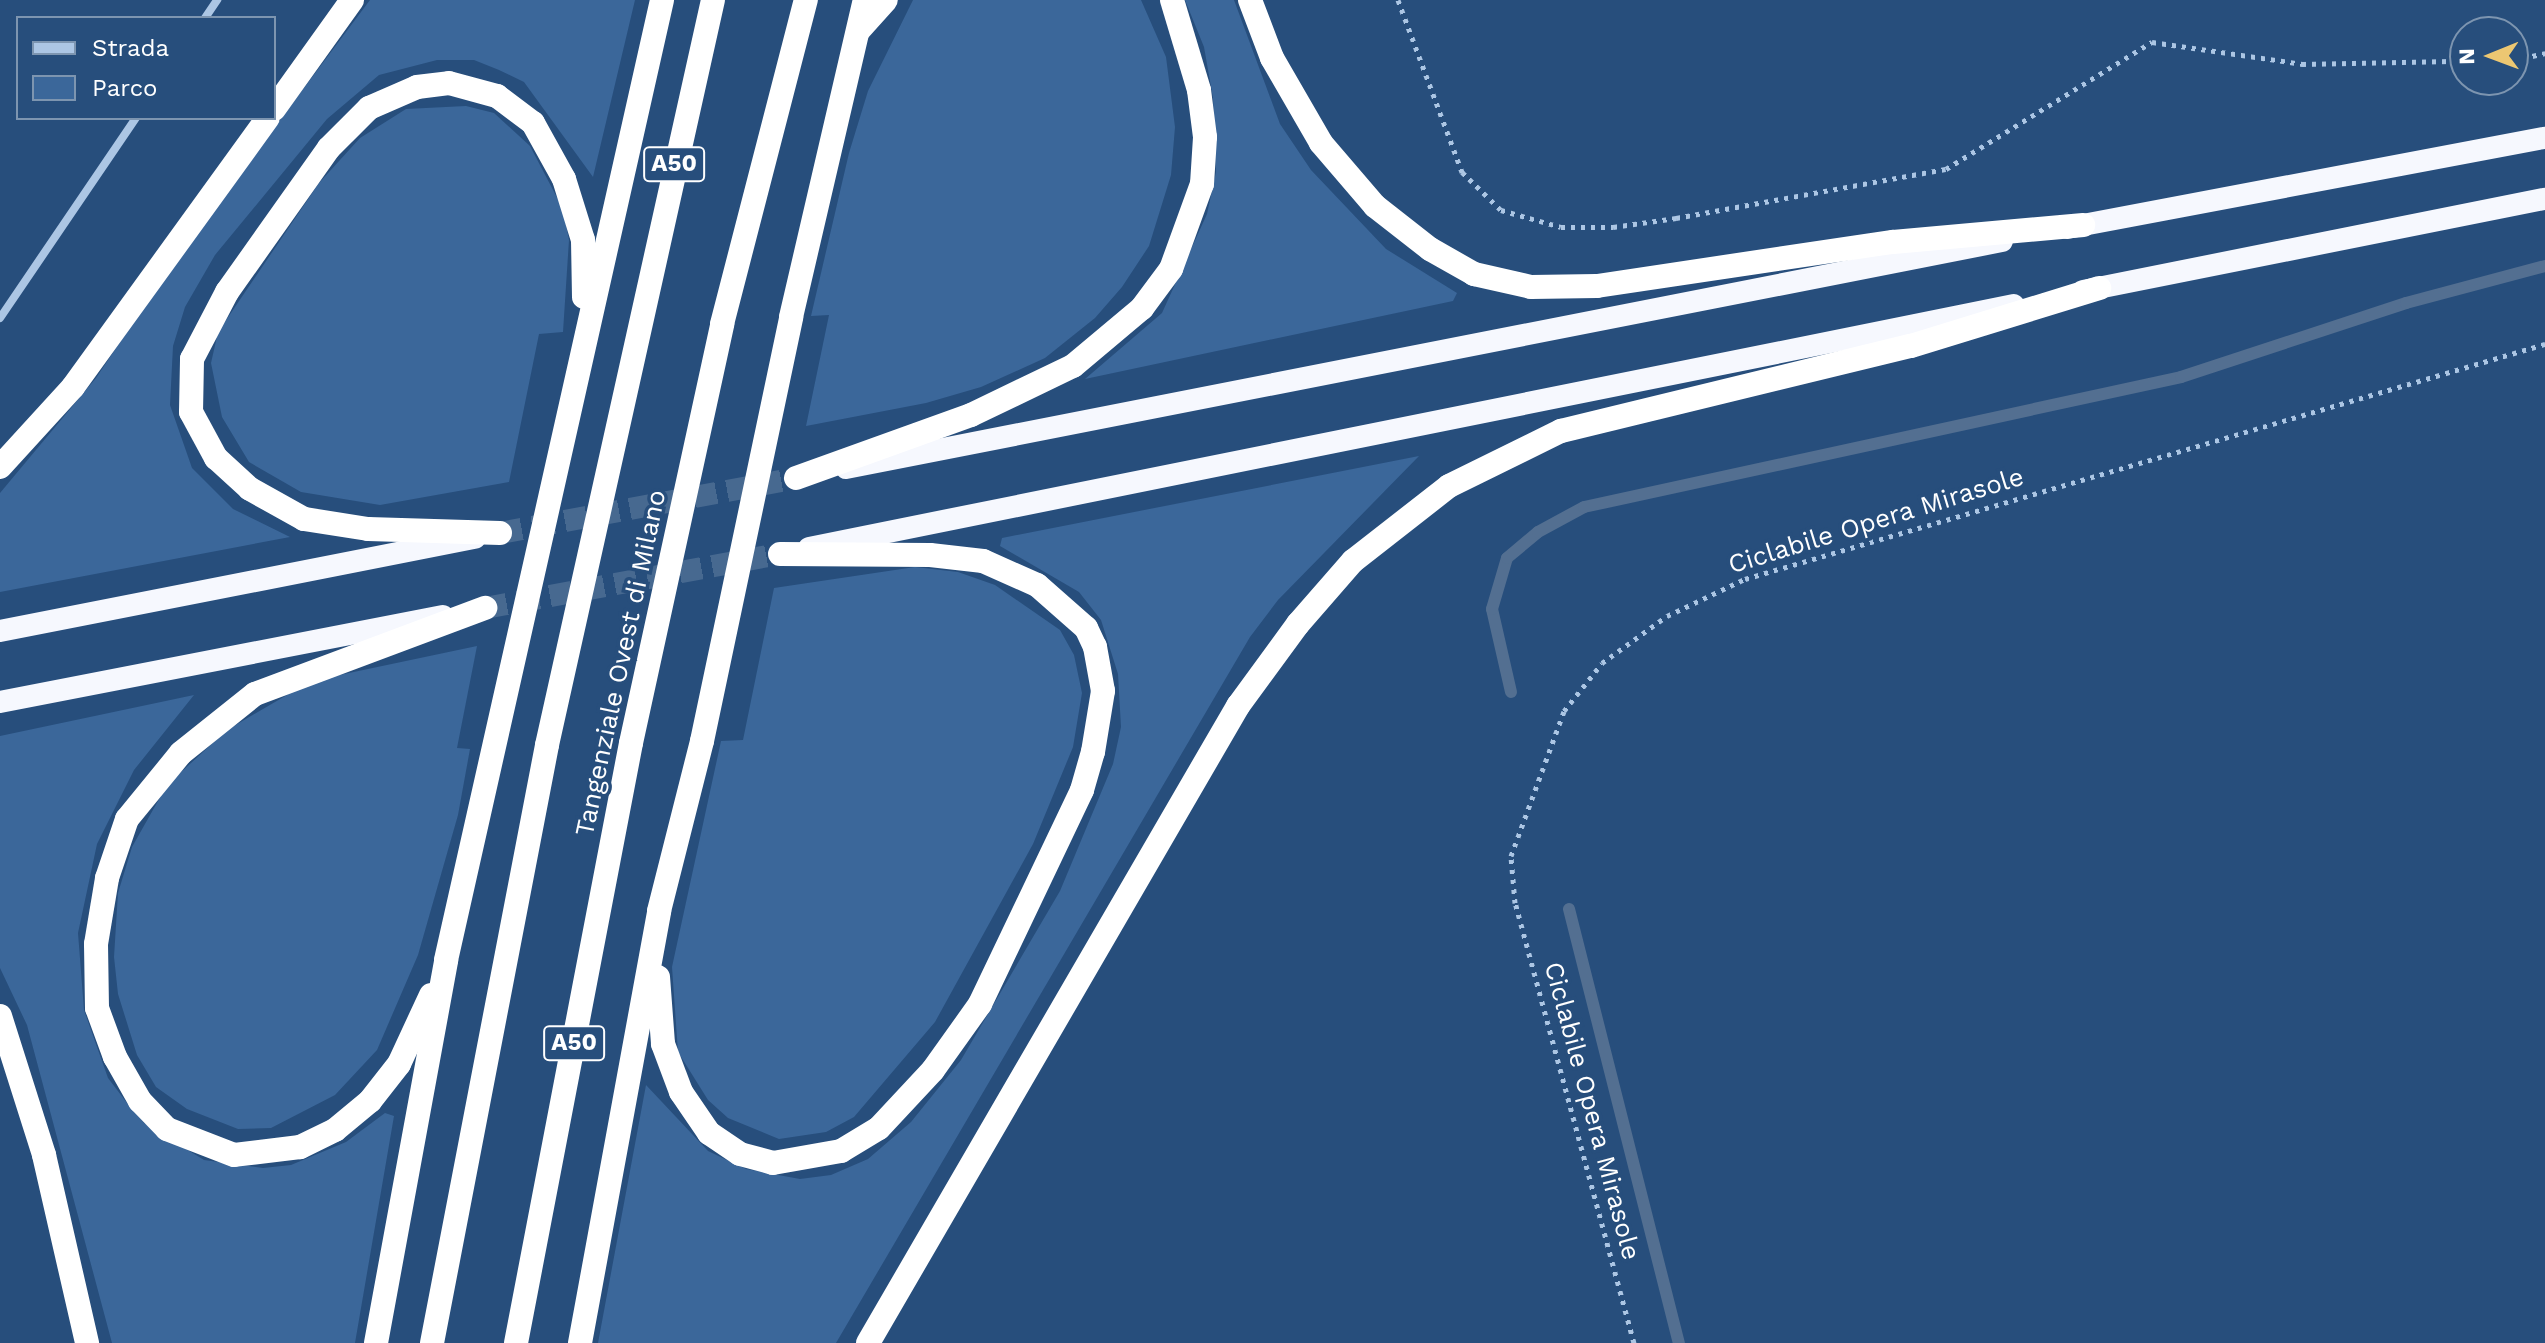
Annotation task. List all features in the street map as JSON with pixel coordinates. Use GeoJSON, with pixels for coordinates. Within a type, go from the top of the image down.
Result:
{"type":"FeatureCollection","features":[{"type":"Feature","properties":{"kind":"highway"},"geometry":{"type":"LineString","coordinates":[[276,106],[352,0]]}},
{"type":"Feature","properties":{"kind":"highway"},"geometry":{"type":"LineString","coordinates":[[376,1343],[446,960],[585,331],[662,0]]}},
{"type":"Feature","properties":{"kind":"highway","name":"Tangenziale Ovest di Milano"},"geometry":{"type":"LineString","coordinates":[[432,1343],[547,745],[636,328],[713,0]]}},
{"type":"Feature","properties":{"kind":"highway","name":"Tangenziale Ovest di Milano"},"geometry":{"type":"LineString","coordinates":[[516,1343],[631,743],[722,324],[806,0]]}},
{"type":"Feature","properties":{"kind":"highway"},"geometry":{"type":"LineString","coordinates":[[580,1343],[659,911],[702,741],[791,317],[865,0]]}},
{"type":"Feature","properties":{"kind":"highway"},"geometry":{"type":"LineString","coordinates":[[858,31],[886,0]]}},
{"type":"Feature","properties":{"kind":"highway"},"geometry":{"type":"LineString","coordinates":[[796,478],[971,415],[1073,366],[1142,308],[1171,269],[1202,184],[1205,137],[1199,90],[1172,0]]}},
{"type":"Feature","properties":{"kind":"highway"},"geometry":{"type":"LineString","coordinates":[[1250,0],[1272,58],[1321,143],[1375,206],[1430,249],[1474,274],[1531,287],[1597,286],[1893,242],[2083,225]]}},
{"type":"Feature","properties":{"kind":"highway"},"geometry":{"type":"LineString","coordinates":[[500,533],[368,529],[304,519],[250,489],[216,458],[191,412],[192,359],[227,292],[329,148],[369,108],[417,87],[449,83],[497,96],[533,123],[558,168],[583,240],[585,331]]}},
{"type":"Feature","properties":{"kind":"highway"},"geometry":{"type":"LineString","coordinates":[[0,467],[73,387],[267,120]]}},
{"type":"Feature","properties":{"kind":"highway"},"geometry":{"type":"LineString","coordinates":[[796,478],[2083,225],[2545,138]]}},
{"type":"Feature","properties":{"kind":"highway"},"geometry":{"type":"LineString","coordinates":[[780,554],[2545,199]]}},
{"type":"Feature","properties":{"kind":"highway"},"geometry":{"type":"LineString","coordinates":[[868,1343],[1238,706],[1298,624],[1353,561],[1449,486],[1561,431],[1911,346],[2099,288]]}},
{"type":"Feature","properties":{"kind":"highway"},"geometry":{"type":"LineString","coordinates":[[0,631],[500,533]]}},
{"type":"Feature","properties":{"kind":"highway"},"geometry":{"type":"LineString","coordinates":[[659,911],[658,1006],[663,1044],[681,1092],[709,1133],[740,1154],[773,1163],[808,1161],[841,1151],[879,1128],[933,1070],[980,1004],[1082,790],[1100,714],[1101,667],[1086,628],[1037,585],[983,561],[930,555],[780,554]]}},
{"type":"Feature","properties":{"kind":"highway"},"geometry":{"type":"LineString","coordinates":[[446,960],[399,1064],[370,1101],[335,1130],[300,1147],[264,1153],[234,1155],[167,1129],[140,1101],[115,1057],[97,1008],[96,944],[107,878],[127,819],[181,753],[255,694],[485,608]]}},
{"type":"Feature","properties":{"kind":"highway"},"geometry":{"type":"LineString","coordinates":[[0,702],[485,608]]}},
{"type":"Feature","properties":{"kind":"highway"},"geometry":{"type":"LineString","coordinates":[[0,1016],[44,1155],[87,1343]]}},
{"type":"Feature","properties":{"kind":"street"},"geometry":{"type":"LineString","coordinates":[[0,318],[135,120]]}},
{"type":"Feature","properties":{"kind":"path"},"geometry":{"type":"LineString","coordinates":[[1398,0],[1462,172],[1501,210],[1530,221],[1613,227],[1946,169],[2152,42],[2302,64],[2449,61]]}},
{"type":"Feature","properties":{"kind":"path","name":"Ciclabile Opera Mirasole"},"geometry":{"type":"LineString","coordinates":[[1634,1343],[1515,903],[1511,856],[1564,711],[1602,663],[1667,616],[1745,579],[2545,344]]}},
{"type":"Feature","properties":{"kind":"green space"},"geometry":{"type":"Polygon","coordinates":[[[370,0],[635,0],[593,177],[524,82],[499,70],[474,60],[437,60],[379,75],[327,119],[215,255],[185,307],[173,346],[170,405],[192,468],[233,509],[290,537],[0,592],[0,493],[96,378],[177,257],[370,0]]]}},
{"type":"Feature","properties":{"kind":"green space"},"geometry":{"type":"Polygon","coordinates":[[[913,0],[1141,0],[1166,57],[1175,127],[1171,175],[1149,246],[1122,287],[1095,318],[1045,358],[981,387],[926,403],[806,426],[829,315],[811,316],[849,153],[868,91],[913,0]]]}},
{"type":"Feature","properties":{"kind":"green space"},"geometry":{"type":"Polygon","coordinates":[[[1185,0],[1234,0],[1280,124],[1311,170],[1386,249],[1457,293],[1453,301],[1085,379],[1162,313],[1207,214],[1216,172],[1213,98],[1204,47],[1185,0]]]}},
{"type":"Feature","properties":{"kind":"green space"},"geometry":{"type":"Polygon","coordinates":[[[466,106],[494,113],[530,146],[563,209],[569,240],[563,332],[539,334],[509,482],[380,505],[301,492],[249,462],[222,417],[211,363],[218,332],[319,183],[360,138],[406,109],[466,106]]]}},
{"type":"Feature","properties":{"kind":"green space"},"geometry":{"type":"Polygon","coordinates":[[[1419,456],[1278,600],[1250,637],[836,1343],[598,1343],[646,1085],[708,1151],[746,1169],[800,1179],[831,1175],[868,1159],[911,1122],[961,1060],[1060,891],[1113,764],[1121,727],[1118,674],[1101,620],[1079,592],[1000,546],[1002,538],[1419,456]]]}},
{"type":"Feature","properties":{"kind":"green space"},"geometry":{"type":"Polygon","coordinates":[[[915,567],[958,572],[995,585],[1060,630],[1074,655],[1082,693],[1073,747],[1033,844],[935,1022],[854,1117],[826,1132],[779,1139],[728,1118],[708,1100],[678,1052],[672,967],[721,741],[743,740],[774,588],[915,567]]]}},
{"type":"Feature","properties":{"kind":"green space"},"geometry":{"type":"Polygon","coordinates":[[[477,646],[457,748],[470,749],[458,815],[418,955],[377,1050],[335,1095],[271,1128],[238,1129],[187,1109],[156,1087],[137,1055],[118,994],[114,957],[118,893],[132,847],[167,785],[227,730],[311,681],[477,646]]]}},
{"type":"Feature","properties":{"kind":"green space"},"geometry":{"type":"Polygon","coordinates":[[[194,695],[134,770],[97,844],[78,933],[84,1010],[108,1078],[127,1103],[144,1123],[204,1160],[263,1168],[291,1165],[346,1142],[385,1113],[394,1116],[355,1343],[112,1343],[27,1025],[0,968],[0,736],[194,695]]]}},
{"type":"Feature","properties":{"kind":"waterway"},"geometry":{"type":"LineString","coordinates":[[1511,692],[1492,609],[1507,558],[1538,532],[1584,507],[2181,377],[2406,303],[2545,266]]}},
{"type":"Feature","properties":{"kind":"waterway"},"geometry":{"type":"LineString","coordinates":[[1569,909],[1679,1343]]}},
{"type":"Feature","properties":{"kind":"tunnel"},"geometry":{"type":"LineString","coordinates":[[500,533],[796,478]]}},
{"type":"Feature","properties":{"kind":"tunnel"},"geometry":{"type":"LineString","coordinates":[[485,608],[780,554]]}}]}
